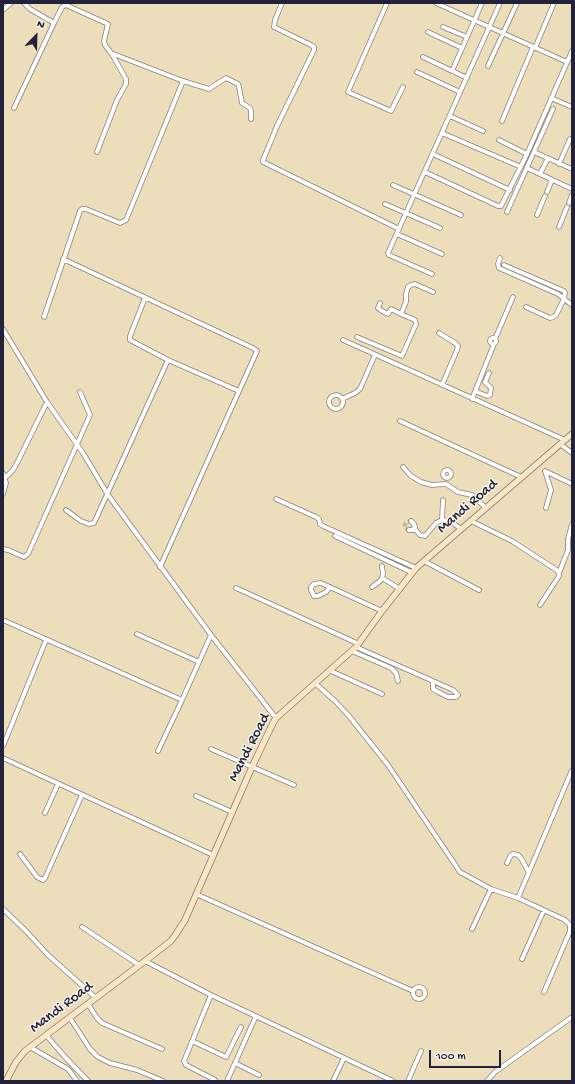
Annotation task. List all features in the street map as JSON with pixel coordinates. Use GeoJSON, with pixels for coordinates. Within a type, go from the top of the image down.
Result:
{"type":"FeatureCollection","features":[{"type":"Feature","properties":{"kind":"street"},"geometry":{"type":"LineString","coordinates":[[3,10],[11,3]]}},
{"type":"Feature","properties":{"kind":"street"},"geometry":{"type":"LineString","coordinates":[[24,3],[30,9],[54,23]]}},
{"type":"Feature","properties":{"kind":"street"},"geometry":{"type":"LineString","coordinates":[[282,3],[275,20],[274,27],[311,45],[314,47],[314,50],[277,126],[263,162],[400,229]]}},
{"type":"Feature","properties":{"kind":"street"},"geometry":{"type":"LineString","coordinates":[[387,3],[348,92],[391,111],[403,87]]}},
{"type":"Feature","properties":{"kind":"street"},"geometry":{"type":"LineString","coordinates":[[436,3],[567,62]]}},
{"type":"Feature","properties":{"kind":"street"},"geometry":{"type":"LineString","coordinates":[[452,71],[482,3]]}},
{"type":"Feature","properties":{"kind":"street"},"geometry":{"type":"LineString","coordinates":[[432,274],[389,255],[389,252],[500,3]]}},
{"type":"Feature","properties":{"kind":"street"},"geometry":{"type":"LineString","coordinates":[[488,66],[517,3]]}},
{"type":"Feature","properties":{"kind":"street"},"geometry":{"type":"LineString","coordinates":[[502,121],[554,3]]}},
{"type":"Feature","properties":{"kind":"street"},"geometry":{"type":"LineString","coordinates":[[14,108],[62,7],[66,5],[108,24],[104,41],[105,45],[126,79],[126,84],[117,100],[97,152]]}},
{"type":"Feature","properties":{"kind":"street"},"geometry":{"type":"LineString","coordinates":[[444,27],[467,37]]}},
{"type":"Feature","properties":{"kind":"street"},"geometry":{"type":"LineString","coordinates":[[428,32],[462,48]]}},
{"type":"Feature","properties":{"kind":"street"},"geometry":{"type":"LineString","coordinates":[[425,172],[500,207],[527,154],[572,50]]}},
{"type":"Feature","properties":{"kind":"street"},"geometry":{"type":"LineString","coordinates":[[111,53],[183,82],[209,89],[226,78],[236,83],[240,87],[242,103],[250,109],[251,119]]}},
{"type":"Feature","properties":{"kind":"street"},"geometry":{"type":"LineString","coordinates":[[423,58],[467,78]]}},
{"type":"Feature","properties":{"kind":"street"},"geometry":{"type":"LineString","coordinates":[[417,72],[460,92]]}},
{"type":"Feature","properties":{"kind":"street"},"geometry":{"type":"LineString","coordinates":[[44,316],[62,259],[81,210],[86,209],[120,222],[125,222],[183,82]]}},
{"type":"Feature","properties":{"kind":"street"},"geometry":{"type":"LineString","coordinates":[[551,98],[572,107]]}},
{"type":"Feature","properties":{"kind":"street"},"geometry":{"type":"LineString","coordinates":[[507,212],[553,109]]}},
{"type":"Feature","properties":{"kind":"street"},"geometry":{"type":"LineString","coordinates":[[450,116],[483,131]]}},
{"type":"Feature","properties":{"kind":"street"},"geometry":{"type":"LineString","coordinates":[[442,133],[521,167]]}},
{"type":"Feature","properties":{"kind":"street"},"geometry":{"type":"LineString","coordinates":[[559,164],[570,139]]}},
{"type":"Feature","properties":{"kind":"street"},"geometry":{"type":"LineString","coordinates":[[500,140],[527,154]]}},
{"type":"Feature","properties":{"kind":"street"},"geometry":{"type":"LineString","coordinates":[[534,152],[572,169]]}},
{"type":"Feature","properties":{"kind":"street"},"geometry":{"type":"LineString","coordinates":[[433,154],[510,190]]}},
{"type":"Feature","properties":{"kind":"street"},"geometry":{"type":"LineString","coordinates":[[540,174],[548,158]]}},
{"type":"Feature","properties":{"kind":"street"},"geometry":{"type":"LineString","coordinates":[[527,168],[572,189]]}},
{"type":"Feature","properties":{"kind":"street"},"geometry":{"type":"LineString","coordinates":[[537,215],[552,180]]}},
{"type":"Feature","properties":{"kind":"street"},"geometry":{"type":"LineString","coordinates":[[393,185],[461,215]]}},
{"type":"Feature","properties":{"kind":"street"},"geometry":{"type":"LineString","coordinates":[[569,203],[572,195]]}},
{"type":"Feature","properties":{"kind":"street"},"geometry":{"type":"LineString","coordinates":[[385,204],[440,228]]}},
{"type":"Feature","properties":{"kind":"street"},"geometry":{"type":"LineString","coordinates":[[558,227],[567,208]]}},
{"type":"Feature","properties":{"kind":"street"},"geometry":{"type":"LineString","coordinates":[[397,234],[442,254]]}},
{"type":"Feature","properties":{"kind":"street"},"geometry":{"type":"LineString","coordinates":[[500,258],[498,264],[499,268],[558,294],[572,305]]}},
{"type":"Feature","properties":{"kind":"street"},"geometry":{"type":"LineString","coordinates":[[62,259],[256,350],[256,354],[160,567]]}},
{"type":"Feature","properties":{"kind":"street"},"geometry":{"type":"LineString","coordinates":[[504,265],[564,291],[565,293],[564,299],[556,315],[553,317],[550,318],[526,307]]}},
{"type":"Feature","properties":{"kind":"street"},"geometry":{"type":"LineString","coordinates":[[401,314],[406,302],[406,293],[410,285],[417,285],[433,292]]}},
{"type":"Feature","properties":{"kind":"street"},"geometry":{"type":"LineString","coordinates":[[472,399],[513,297]]}},
{"type":"Feature","properties":{"kind":"street"},"geometry":{"type":"LineString","coordinates":[[145,298],[130,339],[132,342],[168,360],[239,391]]}},
{"type":"Feature","properties":{"kind":"street"},"geometry":{"type":"LineString","coordinates":[[357,337],[402,356],[416,324],[415,320],[391,309],[388,314],[378,309],[380,303]]}},
{"type":"Feature","properties":{"kind":"street"},"geometry":{"type":"LineString","coordinates":[[3,329],[47,402],[77,444],[108,495],[211,635],[276,718]]}},
{"type":"Feature","properties":{"kind":"street"},"geometry":{"type":"LineString","coordinates":[[439,333],[458,346],[442,385]]}},
{"type":"Feature","properties":{"kind":"street"},"geometry":{"type":"LineString","coordinates":[[343,340],[562,442],[572,453]]}},
{"type":"Feature","properties":{"kind":"street"},"geometry":{"type":"LineString","coordinates":[[365,351],[369,342]]}},
{"type":"Feature","properties":{"kind":"street"},"geometry":{"type":"LineString","coordinates":[[342,398],[359,391],[375,355]]}},
{"type":"Feature","properties":{"kind":"street"},"geometry":{"type":"LineString","coordinates":[[66,510],[81,521],[89,524],[94,523],[168,360]]}},
{"type":"Feature","properties":{"kind":"street"},"geometry":{"type":"LineString","coordinates":[[475,391],[487,396],[490,395],[491,388],[485,382],[489,373]]}},
{"type":"Feature","properties":{"kind":"street"},"geometry":{"type":"LineString","coordinates":[[3,549],[24,557],[28,555],[90,414],[80,392]]}},
{"type":"Feature","properties":{"kind":"street"},"geometry":{"type":"LineString","coordinates":[[5,478],[13,470],[18,461],[47,402]]}},
{"type":"Feature","properties":{"kind":"street"},"geometry":{"type":"LineString","coordinates":[[400,422],[521,477]]}},
{"type":"Feature","properties":{"kind":"street","name":"Mandi Road"},"geometry":{"type":"LineString","coordinates":[[6,1081],[16,1062],[30,1047],[171,941],[182,925],[272,723],[276,718],[331,671],[356,647],[414,570],[572,434]]}},
{"type":"Feature","properties":{"kind":"street"},"geometry":{"type":"LineString","coordinates":[[403,467],[411,476],[421,482],[432,485],[446,484],[458,492],[472,495],[486,508]]}},
{"type":"Feature","properties":{"kind":"street"},"geometry":{"type":"LineString","coordinates":[[546,508],[551,490],[545,471],[572,484]]}},
{"type":"Feature","properties":{"kind":"street"},"geometry":{"type":"LineString","coordinates":[[3,473],[6,488],[3,494]]}},
{"type":"Feature","properties":{"kind":"street"},"geometry":{"type":"LineString","coordinates":[[446,484],[447,478]]}},
{"type":"Feature","properties":{"kind":"street"},"geometry":{"type":"LineString","coordinates":[[276,499],[316,516],[320,524],[323,526],[414,570]]}},
{"type":"Feature","properties":{"kind":"street"},"geometry":{"type":"LineString","coordinates":[[442,520],[443,500]]}},
{"type":"Feature","properties":{"kind":"street"},"geometry":{"type":"LineString","coordinates":[[411,521],[414,524],[412,529],[420,535],[426,536],[436,523],[442,520],[450,521],[461,529]]}},
{"type":"Feature","properties":{"kind":"street"},"geometry":{"type":"LineString","coordinates":[[471,521],[518,545],[545,561],[559,573]]}},
{"type":"Feature","properties":{"kind":"street"},"geometry":{"type":"LineString","coordinates":[[540,605],[556,581],[568,550],[568,539],[572,524]]}},
{"type":"Feature","properties":{"kind":"street"},"geometry":{"type":"LineString","coordinates":[[335,536],[414,570]]}},
{"type":"Feature","properties":{"kind":"street"},"geometry":{"type":"LineString","coordinates":[[424,561],[479,590]]}},
{"type":"Feature","properties":{"kind":"street"},"geometry":{"type":"LineString","coordinates":[[372,587],[382,578],[382,566]]}},
{"type":"Feature","properties":{"kind":"street"},"geometry":{"type":"LineString","coordinates":[[382,578],[400,589]]}},
{"type":"Feature","properties":{"kind":"street"},"geometry":{"type":"LineString","coordinates":[[330,588],[318,596],[314,596],[311,590],[311,587],[317,583],[330,588],[382,611]]}},
{"type":"Feature","properties":{"kind":"street"},"geometry":{"type":"LineString","coordinates":[[236,588],[356,647],[433,681],[453,690],[458,695],[456,697],[448,697],[433,689],[433,681]]}},
{"type":"Feature","properties":{"kind":"street"},"geometry":{"type":"LineString","coordinates":[[3,620],[182,700]]}},
{"type":"Feature","properties":{"kind":"street"},"geometry":{"type":"LineString","coordinates":[[138,634],[199,662]]}},
{"type":"Feature","properties":{"kind":"street"},"geometry":{"type":"LineString","coordinates":[[158,751],[211,635]]}},
{"type":"Feature","properties":{"kind":"street"},"geometry":{"type":"LineString","coordinates":[[3,746],[46,640]]}},
{"type":"Feature","properties":{"kind":"street"},"geometry":{"type":"LineString","coordinates":[[356,647],[392,668],[396,673],[398,681]]}},
{"type":"Feature","properties":{"kind":"street"},"geometry":{"type":"LineString","coordinates":[[331,671],[382,694]]}},
{"type":"Feature","properties":{"kind":"street"},"geometry":{"type":"LineString","coordinates":[[316,684],[349,716],[388,765],[457,869],[491,889],[518,898],[544,910],[565,920],[571,926],[544,992]]}},
{"type":"Feature","properties":{"kind":"street"},"geometry":{"type":"LineString","coordinates":[[211,749],[294,785]]}},
{"type":"Feature","properties":{"kind":"street"},"geometry":{"type":"LineString","coordinates":[[3,758],[213,855]]}},
{"type":"Feature","properties":{"kind":"street"},"geometry":{"type":"LineString","coordinates":[[518,898],[528,871],[572,770]]}},
{"type":"Feature","properties":{"kind":"street"},"geometry":{"type":"LineString","coordinates":[[45,813],[58,784]]}},
{"type":"Feature","properties":{"kind":"street"},"geometry":{"type":"LineString","coordinates":[[20,854],[37,877],[43,880],[82,795]]}},
{"type":"Feature","properties":{"kind":"street"},"geometry":{"type":"LineString","coordinates":[[196,796],[232,812]]}},
{"type":"Feature","properties":{"kind":"street"},"geometry":{"type":"LineString","coordinates":[[507,863],[513,854],[518,855],[528,871]]}},
{"type":"Feature","properties":{"kind":"street"},"geometry":{"type":"LineString","coordinates":[[472,929],[491,889]]}},
{"type":"Feature","properties":{"kind":"street"},"geometry":{"type":"LineString","coordinates":[[196,894],[413,991]]}},
{"type":"Feature","properties":{"kind":"street"},"geometry":{"type":"LineString","coordinates":[[3,904],[4,910],[48,955],[96,998]]}},
{"type":"Feature","properties":{"kind":"street"},"geometry":{"type":"LineString","coordinates":[[522,960],[544,910]]}},
{"type":"Feature","properties":{"kind":"street"},"geometry":{"type":"LineString","coordinates":[[82,927],[139,965]]}},
{"type":"Feature","properties":{"kind":"street"},"geometry":{"type":"LineString","coordinates":[[145,961],[211,995],[393,1081]]}},
{"type":"Feature","properties":{"kind":"street"},"geometry":{"type":"LineString","coordinates":[[211,995],[184,1057],[184,1061],[186,1065],[216,1080]]}},
{"type":"Feature","properties":{"kind":"street"},"geometry":{"type":"LineString","coordinates":[[88,1004],[102,1023],[162,1049]]}},
{"type":"Feature","properties":{"kind":"street"},"geometry":{"type":"LineString","coordinates":[[227,1081],[256,1016]]}},
{"type":"Feature","properties":{"kind":"street"},"geometry":{"type":"LineString","coordinates":[[487,1081],[495,1072],[572,1017]]}},
{"type":"Feature","properties":{"kind":"street"},"geometry":{"type":"LineString","coordinates":[[70,1018],[90,1049],[98,1057],[110,1063],[137,1070],[163,1081]]}},
{"type":"Feature","properties":{"kind":"street"},"geometry":{"type":"LineString","coordinates":[[192,1041],[226,1057],[241,1027]]}},
{"type":"Feature","properties":{"kind":"street"},"geometry":{"type":"LineString","coordinates":[[46,1034],[88,1081]]}},
{"type":"Feature","properties":{"kind":"street"},"geometry":{"type":"LineString","coordinates":[[30,1047],[68,1069],[77,1081]]}},
{"type":"Feature","properties":{"kind":"street"},"geometry":{"type":"LineString","coordinates":[[408,1081],[421,1051]]}},
{"type":"Feature","properties":{"kind":"street"},"geometry":{"type":"LineString","coordinates":[[333,1081],[344,1058]]}},
{"type":"Feature","properties":{"kind":"street"},"geometry":{"type":"LineString","coordinates":[[235,1063],[259,1075]]}},
{"type":"Feature","properties":{"kind":"tunnel"},"geometry":{"type":"LineString","coordinates":[[409,530],[405,528],[405,524],[411,521]]}}]}
